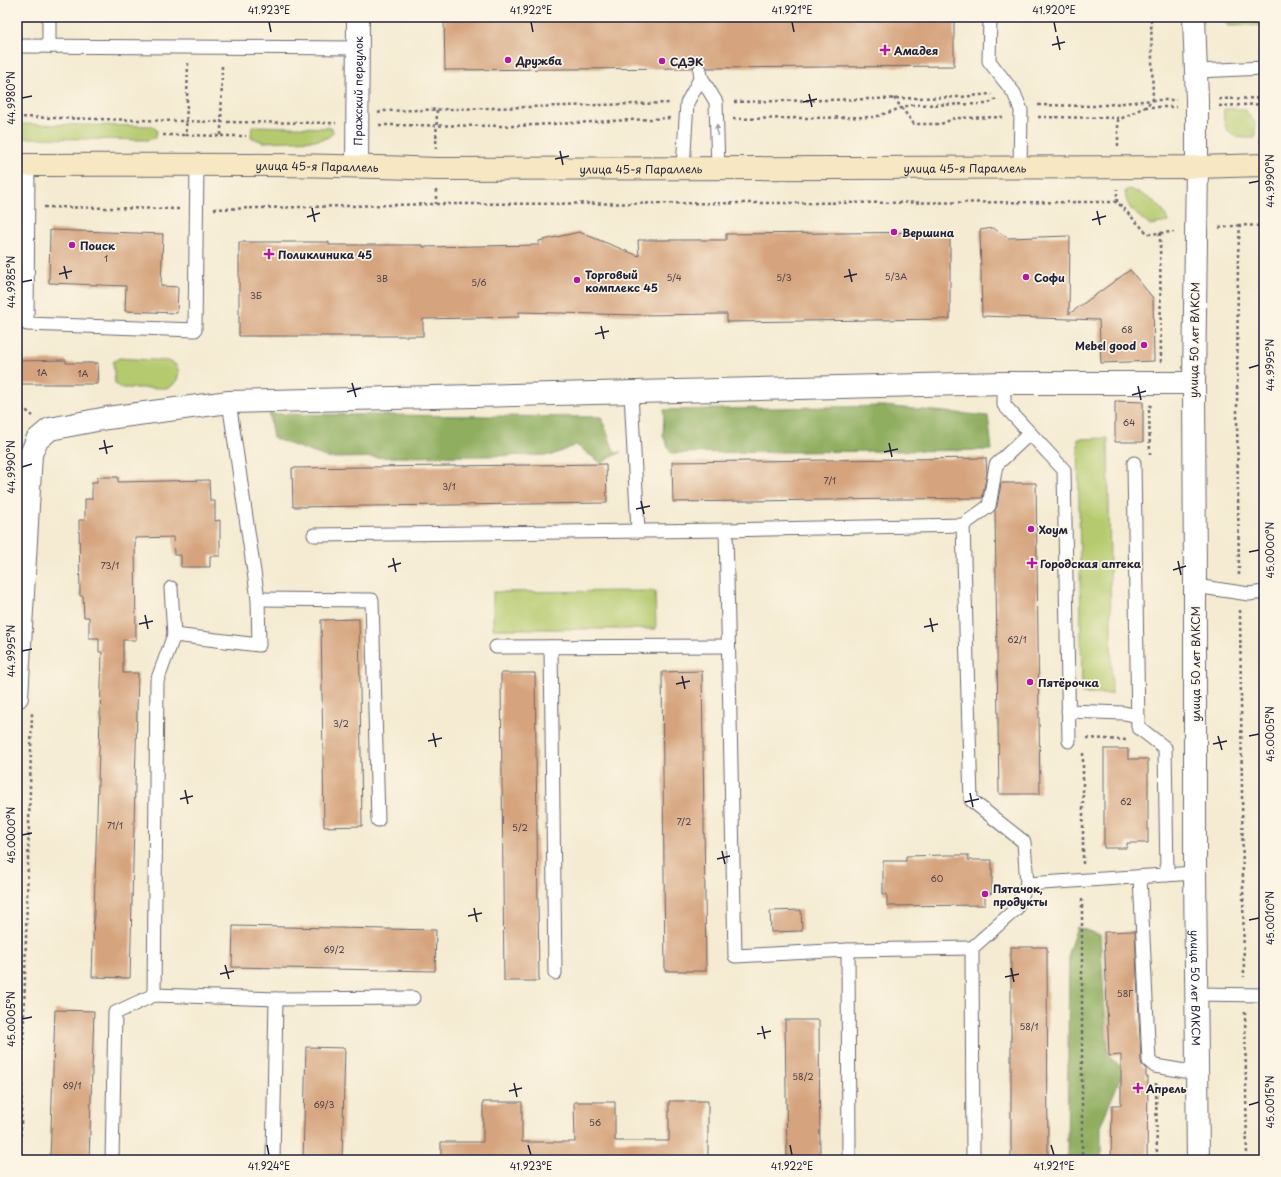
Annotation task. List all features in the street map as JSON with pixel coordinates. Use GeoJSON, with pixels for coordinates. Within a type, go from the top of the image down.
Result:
{"type":"FeatureCollection","features":[{"type":"Feature","properties":{"kind":"main road","name":"улица 45-я Параллель"},"geometry":{"type":"LineString","coordinates":[[22,165],[197,164],[357,166],[436,169],[718,169],[1020,167],[1197,168],[1262,165]]}},
{"type":"Feature","properties":{"kind":"street","name":"Пражский переулок"},"geometry":{"type":"LineString","coordinates":[[357,166],[358,17]]}},
{"type":"Feature","properties":{"kind":"street","name":"улица 50 лет ВЛКСМ"},"geometry":{"type":"LineString","coordinates":[[1194,17],[1197,71],[1194,383],[1195,873],[1198,1160]]}},
{"type":"Feature","properties":{"kind":"street"},"geometry":{"type":"LineString","coordinates":[[25,701],[31,454],[37,440],[50,429],[107,418],[229,402],[1004,383],[1194,383]]}},
{"type":"Feature","properties":{"kind":"lane"},"geometry":{"type":"LineString","coordinates":[[49,17],[49,46]]}},
{"type":"Feature","properties":{"kind":"lane"},"geometry":{"type":"LineString","coordinates":[[990,17],[989,61],[1014,93],[1017,108],[1020,167]]}},
{"type":"Feature","properties":{"kind":"lane"},"geometry":{"type":"LineString","coordinates":[[17,46],[358,48]]}},
{"type":"Feature","properties":{"kind":"lane"},"geometry":{"type":"LineString","coordinates":[[1197,71],[1264,68]]}},
{"type":"Feature","properties":{"kind":"lane"},"geometry":{"type":"LineString","coordinates":[[683,168],[687,103],[700,74],[716,102],[718,169]]}},
{"type":"Feature","properties":{"kind":"lane"},"geometry":{"type":"LineString","coordinates":[[22,165],[28,207],[27,324],[195,330],[197,164]]}},
{"type":"Feature","properties":{"kind":"lane"},"geometry":{"type":"LineString","coordinates":[[1004,383],[1004,405],[1064,470],[1069,741]]}},
{"type":"Feature","properties":{"kind":"lane"},"geometry":{"type":"LineString","coordinates":[[631,393],[638,531]]}},
{"type":"Feature","properties":{"kind":"lane"},"geometry":{"type":"LineString","coordinates":[[174,635],[259,644],[258,599],[229,402]]}},
{"type":"Feature","properties":{"kind":"lane"},"geometry":{"type":"LineString","coordinates":[[314,535],[726,530],[963,525],[989,506],[996,465],[1030,433]]}},
{"type":"Feature","properties":{"kind":"lane"},"geometry":{"type":"LineString","coordinates":[[1134,463],[1138,727],[1164,748],[1167,875]]}},
{"type":"Feature","properties":{"kind":"lane"},"geometry":{"type":"LineString","coordinates":[[726,530],[734,956],[848,950],[972,948],[1016,909],[1027,884],[1024,842],[970,800],[963,525]]}},
{"type":"Feature","properties":{"kind":"lane"},"geometry":{"type":"LineString","coordinates":[[1195,586],[1249,594],[1264,592]]}},
{"type":"Feature","properties":{"kind":"lane"},"geometry":{"type":"LineString","coordinates":[[154,996],[157,681],[174,635],[171,588]]}},
{"type":"Feature","properties":{"kind":"lane"},"geometry":{"type":"LineString","coordinates":[[258,599],[372,600],[378,820]]}},
{"type":"Feature","properties":{"kind":"lane"},"geometry":{"type":"LineString","coordinates":[[496,647],[728,646]]}},
{"type":"Feature","properties":{"kind":"lane"},"geometry":{"type":"LineString","coordinates":[[551,647],[555,973]]}},
{"type":"Feature","properties":{"kind":"lane"},"geometry":{"type":"LineString","coordinates":[[1068,711],[1124,713],[1138,716]]}},
{"type":"Feature","properties":{"kind":"lane"},"geometry":{"type":"LineString","coordinates":[[1027,884],[1195,873]]}},
{"type":"Feature","properties":{"kind":"lane"},"geometry":{"type":"LineString","coordinates":[[1140,877],[1149,1062],[1155,1066],[1197,1073]]}},
{"type":"Feature","properties":{"kind":"lane"},"geometry":{"type":"LineString","coordinates":[[972,948],[973,1160]]}},
{"type":"Feature","properties":{"kind":"lane"},"geometry":{"type":"LineString","coordinates":[[848,950],[849,1160]]}},
{"type":"Feature","properties":{"kind":"lane"},"geometry":{"type":"LineString","coordinates":[[1196,994],[1264,995]]}},
{"type":"Feature","properties":{"kind":"lane"},"geometry":{"type":"LineString","coordinates":[[112,1160],[115,1014],[154,996],[276,999],[413,998]]}},
{"type":"Feature","properties":{"kind":"lane"},"geometry":{"type":"LineString","coordinates":[[273,1160],[276,999]]}},
{"type":"Feature","properties":{"kind":"path"},"geometry":{"type":"LineString","coordinates":[[1151,17],[1153,100]]}},
{"type":"Feature","properties":{"kind":"path"},"geometry":{"type":"LineString","coordinates":[[186,135],[188,47]]}},
{"type":"Feature","properties":{"kind":"path"},"geometry":{"type":"LineString","coordinates":[[221,136],[222,48]]}},
{"type":"Feature","properties":{"kind":"path"},"geometry":{"type":"LineString","coordinates":[[716,102],[961,97],[990,94],[1017,108],[1122,118]]}},
{"type":"Feature","properties":{"kind":"path"},"geometry":{"type":"LineString","coordinates":[[894,98],[914,124],[941,124],[955,118],[1003,117],[1017,108],[1094,106],[1153,100],[1263,98],[1262,165],[1264,226],[1240,225],[1238,254],[1237,414],[1247,1160]]}},
{"type":"Feature","properties":{"kind":"path"},"geometry":{"type":"LineString","coordinates":[[1148,234],[1117,202],[1118,120],[1145,107],[1153,100]]}},
{"type":"Feature","properties":{"kind":"path"},"geometry":{"type":"LineString","coordinates":[[17,117],[338,123],[357,120],[384,111],[687,103]]}},
{"type":"Feature","properties":{"kind":"path"},"geometry":{"type":"LineString","coordinates":[[163,135],[246,136]]}},
{"type":"Feature","properties":{"kind":"path"},"geometry":{"type":"LineString","coordinates":[[28,207],[197,209],[436,204],[1117,202]]}},
{"type":"Feature","properties":{"kind":"path"},"geometry":{"type":"LineString","coordinates":[[20,1160],[25,701]]}},
{"type":"Feature","properties":{"kind":"path"},"geometry":{"type":"LineString","coordinates":[[1082,880],[1082,1160]]}},
{"type":"Feature","properties":{"kind":"path"},"geometry":{"type":"LineString","coordinates":[[1155,1066],[1157,1160]]}},
{"type":"Feature","properties":{"kind":"green space"},"geometry":{"type":"Polygon","coordinates":[[[1223,17],[1260,17],[1260,25],[1228,26],[1223,20],[1223,17]]]}},
{"type":"Feature","properties":{"kind":"green space"},"geometry":{"type":"Polygon","coordinates":[[[1224,109],[1244,109],[1255,122],[1255,138],[1235,136],[1230,133],[1225,124],[1224,109]]]}},
{"type":"Feature","properties":{"kind":"green space"},"geometry":{"type":"Polygon","coordinates":[[[17,124],[153,126],[157,131],[155,138],[147,140],[17,138],[17,124]]]}},
{"type":"Feature","properties":{"kind":"green space"},"geometry":{"type":"Polygon","coordinates":[[[252,126],[332,128],[333,132],[329,137],[319,140],[263,142],[251,137],[252,126]]]}},
{"type":"Feature","properties":{"kind":"green space"},"geometry":{"type":"Polygon","coordinates":[[[1129,189],[1147,197],[1158,205],[1166,215],[1168,222],[1150,225],[1133,211],[1126,197],[1125,191],[1129,189]]]}},
{"type":"Feature","properties":{"kind":"green space"},"geometry":{"type":"Polygon","coordinates":[[[119,358],[168,361],[175,364],[179,371],[177,380],[170,388],[120,388],[115,383],[113,362],[119,358]]]}},
{"type":"Feature","properties":{"kind":"green space"},"geometry":{"type":"Polygon","coordinates":[[[883,406],[988,416],[992,450],[671,453],[663,436],[664,410],[883,406]]]}},
{"type":"Feature","properties":{"kind":"green space"},"geometry":{"type":"Polygon","coordinates":[[[269,414],[601,417],[615,453],[621,452],[601,463],[576,445],[552,455],[328,458],[273,438],[269,414]]]}},
{"type":"Feature","properties":{"kind":"green space"},"geometry":{"type":"Polygon","coordinates":[[[1108,438],[1112,694],[1082,694],[1078,439],[1108,438]]]}},
{"type":"Feature","properties":{"kind":"green space"},"geometry":{"type":"Polygon","coordinates":[[[655,591],[656,629],[493,629],[493,592],[655,591]]]}},
{"type":"Feature","properties":{"kind":"green space"},"geometry":{"type":"Polygon","coordinates":[[[1077,927],[1100,935],[1108,1056],[1124,1069],[1101,1124],[1101,1160],[1067,1160],[1069,950],[1077,927]]]}},
{"type":"Feature","properties":{"kind":"building"},"geometry":{"type":"Polygon","coordinates":[[[444,17],[954,17],[954,66],[707,68],[703,63],[699,62],[692,68],[445,70],[444,17]]]}},
{"type":"Feature","properties":{"kind":"building","name":"Софи"},"geometry":{"type":"Polygon","coordinates":[[[993,228],[1008,238],[1070,236],[1069,314],[1130,270],[1153,298],[1154,361],[1101,363],[1099,320],[982,316],[980,230],[993,228]]]}},
{"type":"Feature","properties":{"kind":"building"},"geometry":{"type":"Polygon","coordinates":[[[50,230],[163,234],[161,286],[178,287],[177,313],[125,311],[126,286],[49,283],[50,230]]]}},
{"type":"Feature","properties":{"kind":"building"},"geometry":{"type":"Polygon","coordinates":[[[579,232],[639,256],[638,240],[726,240],[726,234],[950,232],[950,319],[727,322],[727,314],[637,315],[519,312],[519,317],[423,319],[423,336],[239,336],[239,242],[329,242],[329,245],[423,245],[423,247],[539,245],[539,241],[579,232]]]}},
{"type":"Feature","properties":{"kind":"building"},"geometry":{"type":"Polygon","coordinates":[[[66,360],[66,363],[98,363],[97,384],[17,384],[17,361],[66,360]]]}},
{"type":"Feature","properties":{"kind":"building"},"geometry":{"type":"Polygon","coordinates":[[[1115,401],[1143,402],[1143,442],[1115,442],[1115,401]]]}},
{"type":"Feature","properties":{"kind":"building"},"geometry":{"type":"Polygon","coordinates":[[[986,458],[987,473],[982,498],[673,502],[672,462],[986,458]]]}},
{"type":"Feature","properties":{"kind":"building"},"geometry":{"type":"Polygon","coordinates":[[[606,464],[607,503],[293,507],[292,468],[606,464]]]}},
{"type":"Feature","properties":{"kind":"building"},"geometry":{"type":"Polygon","coordinates":[[[97,477],[118,477],[118,482],[209,480],[210,501],[215,501],[215,521],[220,520],[220,556],[210,556],[210,567],[181,567],[181,555],[174,555],[173,537],[135,538],[136,640],[123,640],[123,673],[138,673],[130,978],[92,977],[102,652],[99,652],[99,638],[89,638],[89,617],[84,617],[83,596],[80,596],[79,520],[85,520],[85,499],[92,499],[92,482],[97,482],[97,477]]]}},
{"type":"Feature","properties":{"kind":"building"},"geometry":{"type":"Polygon","coordinates":[[[1001,483],[1036,483],[1040,794],[999,794],[995,510],[997,507],[1001,483]]]}},
{"type":"Feature","properties":{"kind":"building"},"geometry":{"type":"Polygon","coordinates":[[[359,619],[362,826],[324,827],[321,620],[359,619]]]}},
{"type":"Feature","properties":{"kind":"building"},"geometry":{"type":"Polygon","coordinates":[[[702,671],[706,971],[665,971],[662,672],[702,671]]]}},
{"type":"Feature","properties":{"kind":"building"},"geometry":{"type":"Polygon","coordinates":[[[501,673],[535,673],[539,981],[504,981],[501,673]]]}},
{"type":"Feature","properties":{"kind":"building"},"geometry":{"type":"Polygon","coordinates":[[[1104,749],[1128,749],[1128,759],[1148,759],[1148,843],[1127,843],[1127,848],[1104,848],[1104,749]]]}},
{"type":"Feature","properties":{"kind":"building"},"geometry":{"type":"Polygon","coordinates":[[[968,855],[968,860],[992,860],[992,893],[985,894],[985,905],[887,906],[887,894],[883,894],[883,861],[906,861],[906,856],[968,855]]]}},
{"type":"Feature","properties":{"kind":"building"},"geometry":{"type":"Polygon","coordinates":[[[801,910],[802,931],[771,932],[770,911],[801,910]]]}},
{"type":"Feature","properties":{"kind":"building"},"geometry":{"type":"Polygon","coordinates":[[[233,926],[436,930],[435,971],[232,967],[233,926]]]}},
{"type":"Feature","properties":{"kind":"building"},"geometry":{"type":"Polygon","coordinates":[[[1135,931],[1141,1061],[1142,1065],[1146,1069],[1146,1077],[1148,1077],[1147,1160],[1111,1160],[1112,1105],[1121,1105],[1121,1055],[1109,1056],[1104,932],[1135,931]]]}},
{"type":"Feature","properties":{"kind":"building"},"geometry":{"type":"Polygon","coordinates":[[[1011,947],[1047,947],[1048,1160],[1011,1160],[1011,947]]]}},
{"type":"Feature","properties":{"kind":"building"},"geometry":{"type":"Polygon","coordinates":[[[55,1010],[94,1011],[89,1160],[50,1160],[55,1010]]]}},
{"type":"Feature","properties":{"kind":"building"},"geometry":{"type":"Polygon","coordinates":[[[785,1020],[819,1020],[820,1160],[787,1160],[785,1020]]]}},
{"type":"Feature","properties":{"kind":"building"},"geometry":{"type":"Polygon","coordinates":[[[306,1047],[345,1048],[342,1160],[303,1160],[306,1047]]]}},
{"type":"Feature","properties":{"kind":"building"},"geometry":{"type":"Polygon","coordinates":[[[669,1101],[708,1101],[708,1159],[441,1160],[441,1142],[483,1142],[483,1102],[522,1102],[522,1142],[575,1142],[574,1102],[615,1102],[615,1141],[669,1141],[669,1101]]]}},
{"type":"Feature","properties":{"kind":"place","name":"Амадея"},"geometry":{"type":"Point","coordinates":[885,50]}},
{"type":"Feature","properties":{"kind":"place","name":"Дружба"},"geometry":{"type":"Point","coordinates":[508,60]}},
{"type":"Feature","properties":{"kind":"place","name":"СДЭК"},"geometry":{"type":"Point","coordinates":[662,61]}},
{"type":"Feature","properties":{"kind":"place","name":"Вершина"},"geometry":{"type":"Point","coordinates":[894,232]}},
{"type":"Feature","properties":{"kind":"place","name":"Поиск"},"geometry":{"type":"Point","coordinates":[72,245]}},
{"type":"Feature","properties":{"kind":"place","name":"Поликлиника 45"},"geometry":{"type":"Point","coordinates":[269,254]}},
{"type":"Feature","properties":{"kind":"place","name":"Софи"},"geometry":{"type":"Point","coordinates":[1026,277]}},
{"type":"Feature","properties":{"kind":"place","name":"Торговый комплекс 45"},"geometry":{"type":"Point","coordinates":[577,280]}},
{"type":"Feature","properties":{"kind":"place","name":"Mebel good"},"geometry":{"type":"Point","coordinates":[1144,345]}},
{"type":"Feature","properties":{"kind":"place","name":"Хоум"},"geometry":{"type":"Point","coordinates":[1031,529]}},
{"type":"Feature","properties":{"kind":"place","name":"Городская аптека"},"geometry":{"type":"Point","coordinates":[1032,563]}},
{"type":"Feature","properties":{"kind":"place","name":"Пятёрочка"},"geometry":{"type":"Point","coordinates":[1030,682]}},
{"type":"Feature","properties":{"kind":"place","name":"Пятачок, продукты"},"geometry":{"type":"Point","coordinates":[985,894]}},
{"type":"Feature","properties":{"kind":"place","name":"Апрель"},"geometry":{"type":"Point","coordinates":[1138,1088]}}]}
